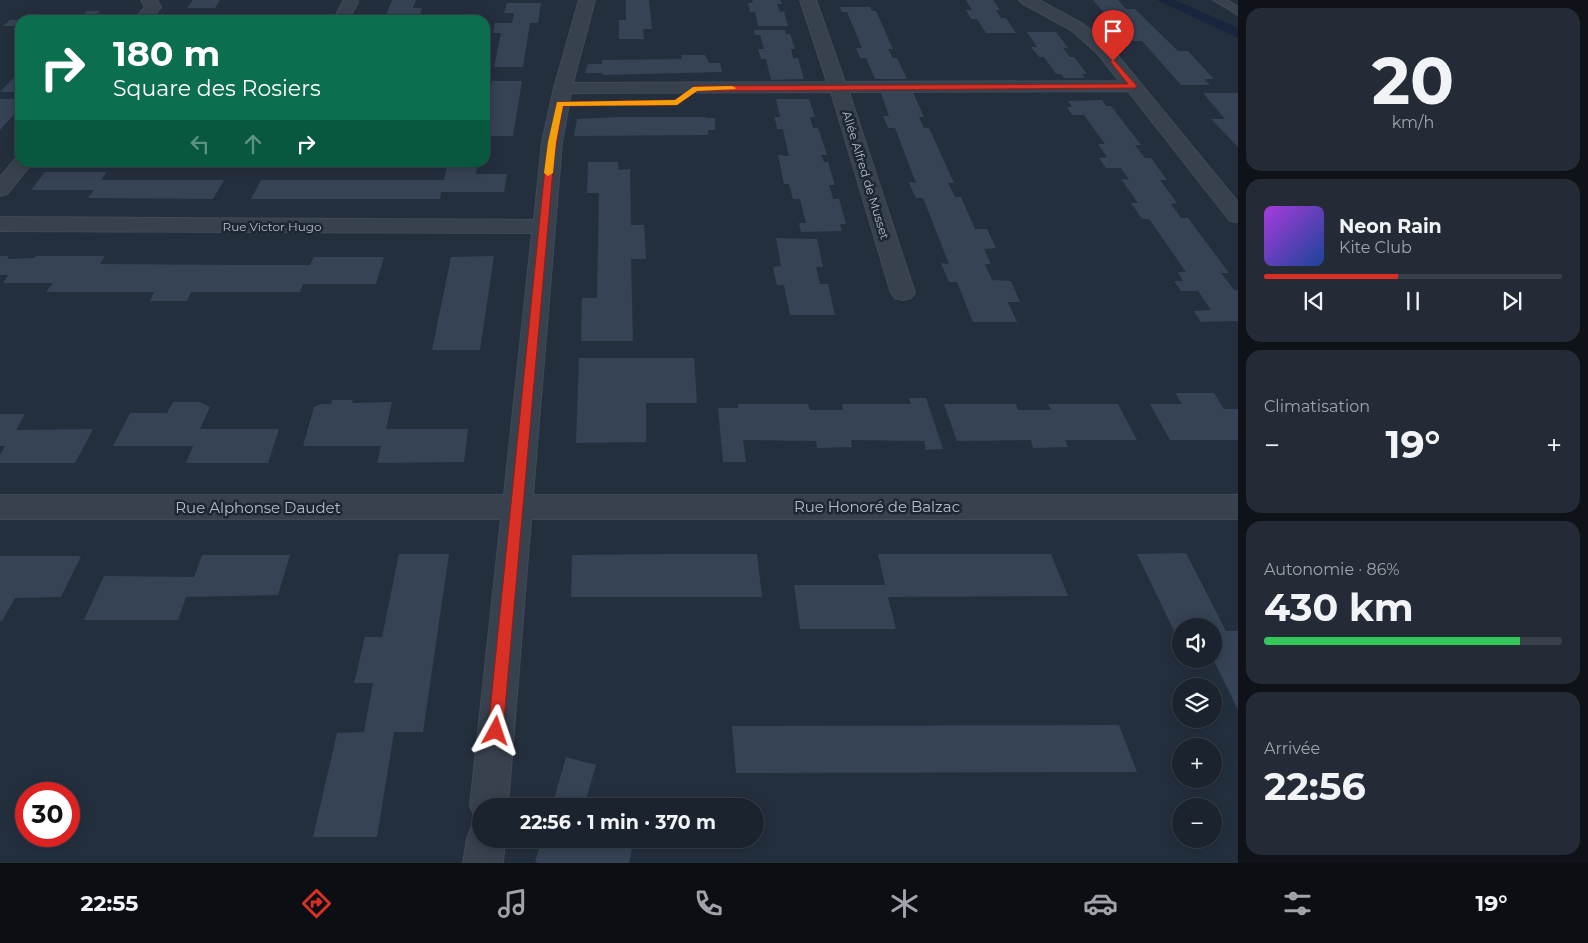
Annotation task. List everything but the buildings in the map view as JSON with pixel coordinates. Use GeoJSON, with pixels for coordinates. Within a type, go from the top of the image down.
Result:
{"type":"FeatureCollection","features":[{"type":"Feature","properties":{"kind":"street"},"geometry":{"type":"LineString","coordinates":[[146,15],[153,7],[149,0]]}},
{"type":"Feature","properties":{"kind":"street"},"geometry":{"type":"LineString","coordinates":[[490,798],[552,142],[561,96],[587,0]]}},
{"type":"Feature","properties":{"kind":"street","name":"Allée Alfred de Musset"},"geometry":{"type":"LineString","coordinates":[[808,0],[838,87],[903,293]]}},
{"type":"Feature","properties":{"kind":"street"},"geometry":{"type":"LineString","coordinates":[[1027,0],[1088,34],[1103,49],[1238,216]]}},
{"type":"Feature","properties":{"kind":"street"},"geometry":{"type":"LineString","coordinates":[[344,15],[350,2]]}},
{"type":"Feature","properties":{"kind":"street"},"geometry":{"type":"LineString","coordinates":[[561,96],[677,103],[695,88],[1134,86]]}},
{"type":"Feature","properties":{"kind":"street"},"geometry":{"type":"LineString","coordinates":[[0,190],[19,167]]}},
{"type":"Feature","properties":{"kind":"street","name":"Rue Victor Hugo"},"geometry":{"type":"LineString","coordinates":[[0,224],[543,226]]}},
{"type":"Feature","properties":{"kind":"street","name":"Rue Honoré de Balzac"},"geometry":{"type":"LineString","coordinates":[[517,506],[1238,507]]}},
{"type":"Feature","properties":{"kind":"street","name":"Rue Alphonse Daudet"},"geometry":{"type":"LineString","coordinates":[[0,507],[517,506]]}},
{"type":"Feature","properties":{"kind":"street"},"geometry":{"type":"LineString","coordinates":[[483,863],[485,848]]}},
{"type":"Feature","properties":{"kind":"lane"},"geometry":{"type":"LineString","coordinates":[[1219,0],[1238,12]]}},
{"type":"Feature","properties":{"kind":"water"},"geometry":{"type":"Polygon","coordinates":[[[1157,0],[1175,0],[1238,28],[1238,38],[1157,0]]]}},
{"type":"Feature","properties":{"kind":"slow traffic"},"geometry":{"type":"LineString","coordinates":[[548,173],[560,104],[677,103],[695,88],[732,88]]}},
{"type":"Feature","properties":{"kind":"route"},"geometry":{"type":"LineString","coordinates":[[496,731],[550,158],[560,104],[677,103],[695,88],[1134,86],[1113,61]]}}]}
